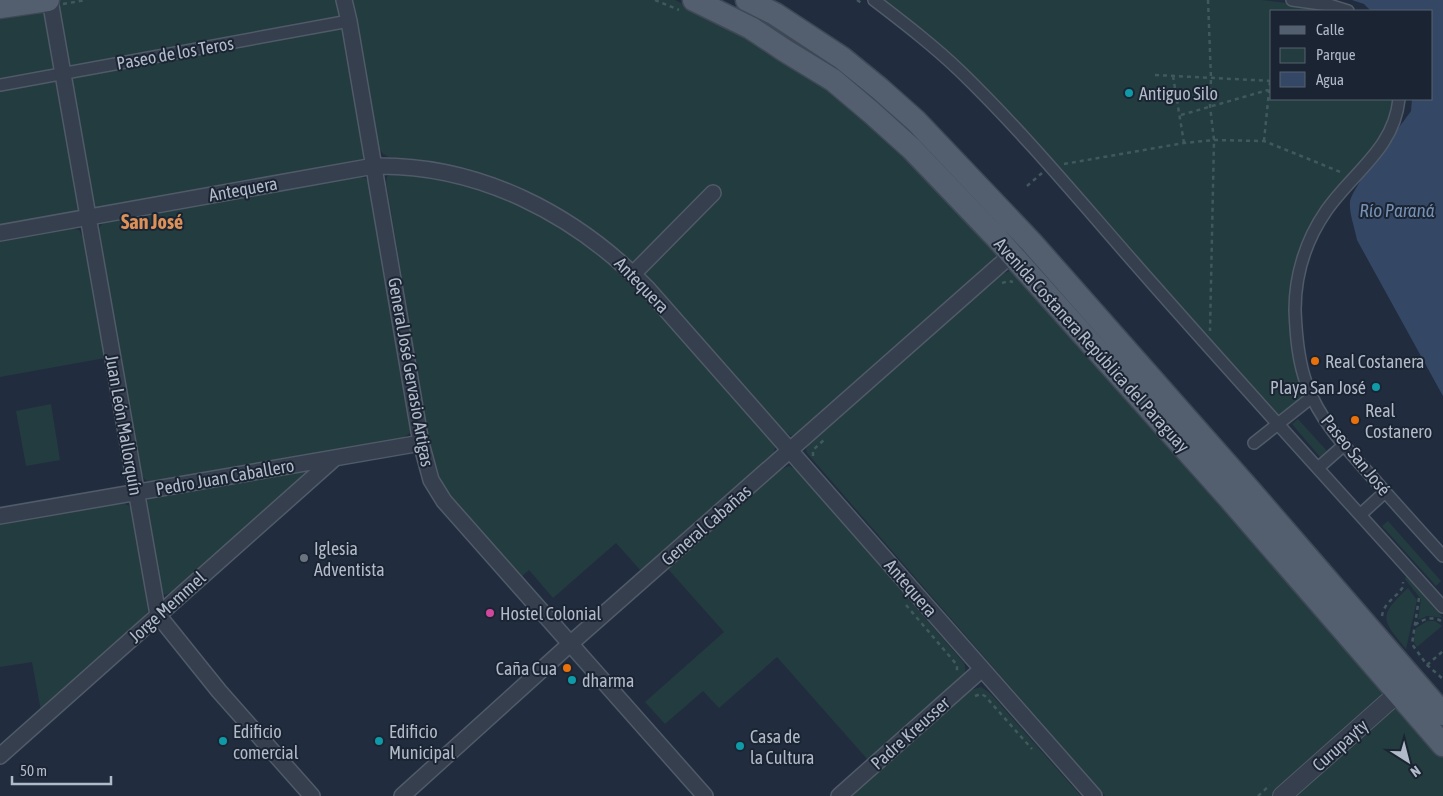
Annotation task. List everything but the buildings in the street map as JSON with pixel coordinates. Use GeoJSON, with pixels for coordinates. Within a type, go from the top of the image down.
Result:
{"type":"FeatureCollection","features":[{"type":"Feature","properties":{"kind":"main road"},"geometry":{"type":"LineString","coordinates":[[0,8],[49,0]]}},
{"type":"Feature","properties":{"kind":"main road","name":"Avenida Costanera República del Paraguay"},"geometry":{"type":"LineString","coordinates":[[747,0],[775,14],[842,58],[916,120],[1031,242],[1247,487],[1443,714]]}},
{"type":"Feature","properties":{"kind":"main road","name":"Avenida Costanera República del Paraguay"},"geometry":{"type":"LineString","coordinates":[[690,7],[751,28],[833,80],[872,112],[912,149],[1012,255],[1443,744]]}},
{"type":"Feature","properties":{"kind":"street","name":"Juan León Mallorquín"},"geometry":{"type":"LineString","coordinates":[[49,0],[158,615],[219,691],[312,796]]}},
{"type":"Feature","properties":{"kind":"street","name":"General José Gervasio Artigas"},"geometry":{"type":"LineString","coordinates":[[344,0],[421,443],[428,473],[436,491],[705,796]]}},
{"type":"Feature","properties":{"kind":"street"},"geometry":{"type":"LineString","coordinates":[[874,0],[960,70],[1000,111],[1443,607]]}},
{"type":"Feature","properties":{"kind":"street"},"geometry":{"type":"LineString","coordinates":[[1292,0],[1329,5],[1345,10]]}},
{"type":"Feature","properties":{"kind":"street","name":"Paseo de los Teros"},"geometry":{"type":"LineString","coordinates":[[0,85],[349,21]]}},
{"type":"Feature","properties":{"kind":"street","name":"Paseo San José"},"geometry":{"type":"LineString","coordinates":[[1399,100],[1393,127],[1386,139],[1379,150],[1327,209],[1317,224],[1306,250],[1298,281],[1296,317],[1298,348],[1302,370],[1312,397],[1326,422],[1344,445],[1443,556]]}},
{"type":"Feature","properties":{"kind":"street","name":"Antequera"},"geometry":{"type":"LineString","coordinates":[[0,233],[374,166],[430,169],[474,180],[513,194],[571,224],[605,249],[633,274],[1094,796]]}},
{"type":"Feature","properties":{"kind":"street"},"geometry":{"type":"LineString","coordinates":[[633,274],[713,193]]}},
{"type":"Feature","properties":{"kind":"street","name":"General Cabañas"},"geometry":{"type":"LineString","coordinates":[[402,796],[570,644],[1012,255]]}},
{"type":"Feature","properties":{"kind":"street"},"geometry":{"type":"LineString","coordinates":[[1254,443],[1312,397]]}},
{"type":"Feature","properties":{"kind":"street","name":"Pedro Juan Caballero"},"geometry":{"type":"LineString","coordinates":[[0,516],[421,443]]}},
{"type":"Feature","properties":{"kind":"street"},"geometry":{"type":"LineString","coordinates":[[1318,468],[1344,445]]}},
{"type":"Feature","properties":{"kind":"street","name":"Jorge Memmel"},"geometry":{"type":"LineString","coordinates":[[0,756],[335,458]]}},
{"type":"Feature","properties":{"kind":"street"},"geometry":{"type":"LineString","coordinates":[[1360,515],[1386,492]]}},
{"type":"Feature","properties":{"kind":"street","name":"Padre Kreusser"},"geometry":{"type":"LineString","coordinates":[[839,796],[982,669]]}},
{"type":"Feature","properties":{"kind":"street","name":"Curupayty"},"geometry":{"type":"LineString","coordinates":[[1278,790],[1398,693]]}},
{"type":"Feature","properties":{"kind":"path"},"geometry":{"type":"LineString","coordinates":[[656,0],[690,7]]}},
{"type":"Feature","properties":{"kind":"path"},"geometry":{"type":"LineString","coordinates":[[1208,0],[1211,78],[1210,106],[1214,140],[1210,348]]}},
{"type":"Feature","properties":{"kind":"path"},"geometry":{"type":"LineString","coordinates":[[1155,75],[1270,81]]}},
{"type":"Feature","properties":{"kind":"path"},"geometry":{"type":"LineString","coordinates":[[1173,76],[1181,115],[1184,143]]}},
{"type":"Feature","properties":{"kind":"path"},"geometry":{"type":"LineString","coordinates":[[1264,141],[1270,84]]}},
{"type":"Feature","properties":{"kind":"path"},"geometry":{"type":"LineString","coordinates":[[1181,115],[1268,90]]}},
{"type":"Feature","properties":{"kind":"path"},"geometry":{"type":"LineString","coordinates":[[1027,186],[1050,166],[1184,143],[1214,140],[1264,141],[1354,178]]}},
{"type":"Feature","properties":{"kind":"path"},"geometry":{"type":"LineString","coordinates":[[996,287],[1005,281],[1013,282]]}},
{"type":"Feature","properties":{"kind":"path"},"geometry":{"type":"LineString","coordinates":[[818,446],[825,440]]}},
{"type":"Feature","properties":{"kind":"path"},"geometry":{"type":"LineString","coordinates":[[1382,620],[1383,610],[1403,587],[1402,578],[1407,584]]}},
{"type":"Feature","properties":{"kind":"path"},"geometry":{"type":"LineString","coordinates":[[1416,594],[1419,601],[1412,644],[1427,665],[1443,679]]}},
{"type":"Feature","properties":{"kind":"path"},"geometry":{"type":"LineString","coordinates":[[905,605],[957,665],[955,677]]}},
{"type":"Feature","properties":{"kind":"path"},"geometry":{"type":"LineString","coordinates":[[1414,626],[1420,621],[1433,618],[1443,622]]}},
{"type":"Feature","properties":{"kind":"path"},"geometry":{"type":"LineString","coordinates":[[1427,665],[1443,651]]}},
{"type":"Feature","properties":{"kind":"path"},"geometry":{"type":"LineString","coordinates":[[971,698],[982,694],[985,696],[1036,753]]}},
{"type":"Feature","properties":{"kind":"path"},"geometry":{"type":"LineString","coordinates":[[1258,796],[1278,790]]}},
{"type":"Feature","properties":{"kind":"green space"},"geometry":{"type":"Polygon","coordinates":[[[48,0],[344,0],[374,166],[0,233],[0,7],[48,0]]]}},
{"type":"Feature","properties":{"kind":"green space"},"geometry":{"type":"Polygon","coordinates":[[[352,0],[675,0],[739,31],[822,85],[870,122],[995,250],[996,255],[990,263],[801,433],[791,436],[784,431],[650,280],[594,232],[563,211],[497,179],[462,168],[426,161],[389,157],[383,154],[379,148],[352,0]]]}},
{"type":"Feature","properties":{"kind":"green space"},"geometry":{"type":"Polygon","coordinates":[[[878,0],[1262,0],[1330,10],[1270,10],[1270,100],[1395,100],[1385,134],[1320,214],[1290,314],[1292,344],[1308,395],[1278,418],[1054,162],[878,0]]]}},
{"type":"Feature","properties":{"kind":"green space"},"geometry":{"type":"Polygon","coordinates":[[[392,172],[431,178],[486,192],[540,215],[582,241],[637,289],[774,443],[774,454],[641,571],[616,543],[553,598],[529,570],[520,578],[443,488],[433,464],[386,182],[387,177],[392,172]]]}},
{"type":"Feature","properties":{"kind":"green space"},"geometry":{"type":"Polygon","coordinates":[[[356,176],[366,178],[370,185],[413,427],[411,432],[403,438],[153,482],[146,480],[139,470],[98,234],[100,226],[107,220],[356,176]]]}},
{"type":"Feature","properties":{"kind":"green space"},"geometry":{"type":"Polygon","coordinates":[[[69,228],[79,230],[83,237],[105,358],[0,377],[0,240],[69,228]]]}},
{"type":"Feature","properties":{"kind":"green space"},"geometry":{"type":"Polygon","coordinates":[[[1009,271],[1014,271],[1386,688],[1383,698],[1272,796],[1105,796],[807,453],[806,449],[811,442],[999,276],[1009,271]]]}},
{"type":"Feature","properties":{"kind":"green space"},"geometry":{"type":"Polygon","coordinates":[[[51,404],[60,460],[26,466],[16,411],[51,404]]]}},
{"type":"Feature","properties":{"kind":"green space"},"geometry":{"type":"Polygon","coordinates":[[[1298,419],[1327,451],[1320,457],[1292,424],[1298,419]]]}},
{"type":"Feature","properties":{"kind":"green space"},"geometry":{"type":"Polygon","coordinates":[[[789,466],[796,469],[965,665],[965,672],[962,678],[868,760],[777,657],[719,708],[703,691],[665,724],[645,702],[724,632],[668,569],[780,470],[789,466]]]}},
{"type":"Feature","properties":{"kind":"green space"},"geometry":{"type":"Polygon","coordinates":[[[314,467],[173,591],[166,595],[160,592],[146,506],[147,501],[154,495],[314,467]]]}},
{"type":"Feature","properties":{"kind":"green space"},"geometry":{"type":"Polygon","coordinates":[[[122,502],[129,506],[134,514],[148,611],[143,618],[41,711],[32,662],[0,667],[0,524],[122,502]]]}},
{"type":"Feature","properties":{"kind":"green space"},"geometry":{"type":"Polygon","coordinates":[[[1388,521],[1441,581],[1436,586],[1382,526],[1388,521]]]}},
{"type":"Feature","properties":{"kind":"green space"},"geometry":{"type":"Polygon","coordinates":[[[1406,575],[1443,618],[1427,616],[1418,620],[1421,599],[1405,579],[1406,575]]]}},
{"type":"Feature","properties":{"kind":"green space"},"geometry":{"type":"Polygon","coordinates":[[[1408,588],[1417,600],[1406,649],[1391,631],[1386,617],[1392,605],[1408,588]]]}},
{"type":"Feature","properties":{"kind":"green space"},"geometry":{"type":"Polygon","coordinates":[[[1427,621],[1435,621],[1442,626],[1417,647],[1413,641],[1416,628],[1427,621]]]}},
{"type":"Feature","properties":{"kind":"green space"},"geometry":{"type":"Polygon","coordinates":[[[981,687],[990,693],[1081,796],[852,796],[971,690],[981,687]]]}},
{"type":"Feature","properties":{"kind":"green space"},"geometry":{"type":"Polygon","coordinates":[[[1397,707],[1443,753],[1443,796],[1294,796],[1393,708],[1397,707]]]}},
{"type":"Feature","properties":{"kind":"water","name":"Río Paraná"},"geometry":{"type":"Polygon","coordinates":[[[1352,0],[1443,0],[1443,396],[1357,240],[1350,207],[1353,194],[1359,184],[1411,111],[1412,100],[1433,100],[1433,10],[1370,10],[1364,4],[1352,0]]]}},
{"type":"Feature","properties":{"kind":"place","name":"Antiguo Silo"},"geometry":{"type":"Point","coordinates":[1129,93]}},
{"type":"Feature","properties":{"kind":"place","name":"Real Costanera"},"geometry":{"type":"Point","coordinates":[1315,361]}},
{"type":"Feature","properties":{"kind":"place","name":"Playa San José"},"geometry":{"type":"Point","coordinates":[1376,387]}},
{"type":"Feature","properties":{"kind":"place","name":"Real Costanero"},"geometry":{"type":"Point","coordinates":[1355,420]}},
{"type":"Feature","properties":{"kind":"place","name":"Iglesia Adventista"},"geometry":{"type":"Point","coordinates":[304,558]}},
{"type":"Feature","properties":{"kind":"place","name":"Hostel Colonial"},"geometry":{"type":"Point","coordinates":[490,613]}},
{"type":"Feature","properties":{"kind":"place","name":"Caña Cua"},"geometry":{"type":"Point","coordinates":[567,668]}},
{"type":"Feature","properties":{"kind":"place","name":"dharma"},"geometry":{"type":"Point","coordinates":[572,680]}},
{"type":"Feature","properties":{"kind":"place","name":"Edificio comercial"},"geometry":{"type":"Point","coordinates":[223,741]}},
{"type":"Feature","properties":{"kind":"place","name":"Edificio Municipal"},"geometry":{"type":"Point","coordinates":[379,741]}},
{"type":"Feature","properties":{"kind":"place","name":"Casa de la Cultura"},"geometry":{"type":"Point","coordinates":[740,746]}},
{"type":"Feature","properties":{"kind":"district","name":"San José"},"geometry":{"type":"Point","coordinates":[152,221]}}]}
